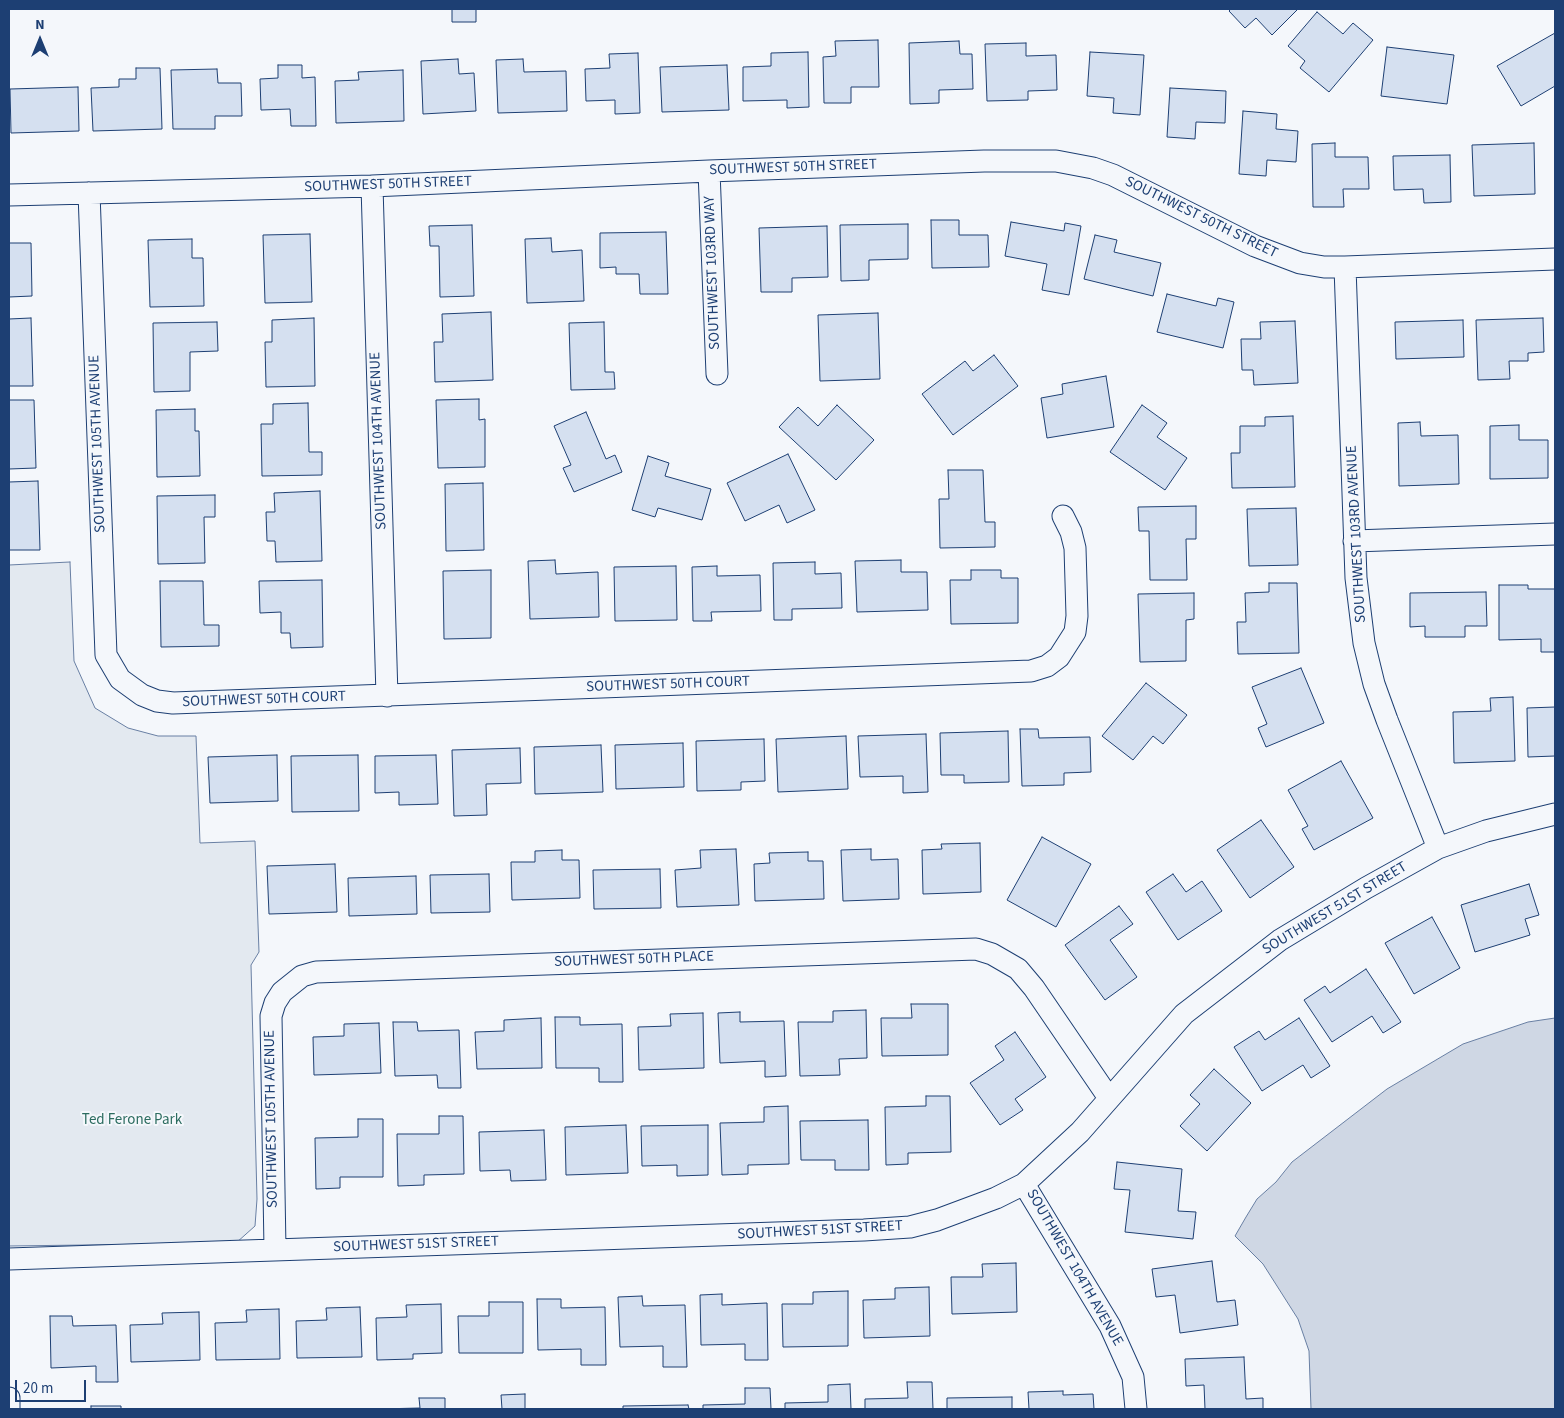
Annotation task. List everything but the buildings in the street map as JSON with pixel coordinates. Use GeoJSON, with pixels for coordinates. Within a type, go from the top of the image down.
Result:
{"type":"FeatureCollection","features":[{"type":"Feature","properties":{"kind":"street","name":"SOUTHWEST 50TH STREET"},"geometry":{"type":"LineString","coordinates":[[9,195],[372,186],[710,171],[1034,160],[1075,163],[1113,175],[1278,257],[1324,267],[1555,259]]}},
{"type":"Feature","properties":{"kind":"street","name":"SOUTHWEST 103RD WAY"},"geometry":{"type":"LineString","coordinates":[[710,171],[717,374]]}},
{"type":"Feature","properties":{"kind":"street","name":"SOUTHWEST 104TH AVENUE"},"geometry":{"type":"LineString","coordinates":[[372,186],[387,696]]}},
{"type":"Feature","properties":{"kind":"street","name":"SOUTHWEST 105TH AVENUE"},"geometry":{"type":"LineString","coordinates":[[89,193],[106,655],[111,667],[129,687]]}},
{"type":"Feature","properties":{"kind":"street","name":"SOUTHWEST 103RD AVENUE"},"geometry":{"type":"LineString","coordinates":[[1344,267],[1354,541],[1364,643],[1374,684],[1438,848]]}},
{"type":"Feature","properties":{"kind":"street","name":"SOUTHWEST 50TH COURT"},"geometry":{"type":"LineString","coordinates":[[129,687],[157,701],[173,703],[1031,671],[1046,666],[1059,657],[1075,632],[1077,598],[1075,548],[1071,532],[1063,516]]}},
{"type":"Feature","properties":{"kind":"street"},"geometry":{"type":"LineString","coordinates":[[1354,541],[1555,534]]}},
{"type":"Feature","properties":{"kind":"street","name":"SOUTHWEST 51ST STREET"},"geometry":{"type":"LineString","coordinates":[[9,1259],[910,1227],[970,1208],[1024,1184],[1080,1132],[1184,1014],[1280,940],[1366,888],[1438,848],[1486,831],[1555,814]]}},
{"type":"Feature","properties":{"kind":"street","name":"SOUTHWEST 50TH PLACE"},"geometry":{"type":"LineString","coordinates":[[282,992],[302,976],[316,972],[955,949],[976,950],[992,954],[1018,969],[1034,988],[1109,1098]]}},
{"type":"Feature","properties":{"kind":"street","name":"SOUTHWEST 105TH AVENUE"},"geometry":{"type":"LineString","coordinates":[[275,1249],[270,1029],[275,1003],[282,992]]}},
{"type":"Feature","properties":{"kind":"street","name":"SOUTHWEST 104TH AVENUE"},"geometry":{"type":"LineString","coordinates":[[1024,1184],[1110,1326],[1133,1377],[1136,1409]]}},
{"type":"Feature","properties":{"kind":"street"},"geometry":{"type":"LineString","coordinates":[[9,1398],[9,1409]]}},
{"type":"Feature","properties":{"kind":"green space","name":"Ted Ferone Park"},"geometry":{"type":"Polygon","coordinates":[[[70,562],[74,661],[95,708],[128,728],[158,736],[196,736],[200,843],[255,841],[259,952],[251,965],[257,1199],[255,1226],[236,1243],[9,1246],[9,565],[70,562]]]}},
{"type":"Feature","properties":{"kind":"shaded area"},"geometry":{"type":"Polygon","coordinates":[[[1555,1018],[1555,1409],[1311,1409],[1309,1351],[1298,1319],[1263,1264],[1235,1236],[1257,1199],[1276,1182],[1292,1162],[1387,1089],[1463,1044],[1528,1022],[1555,1018]]]}}]}
